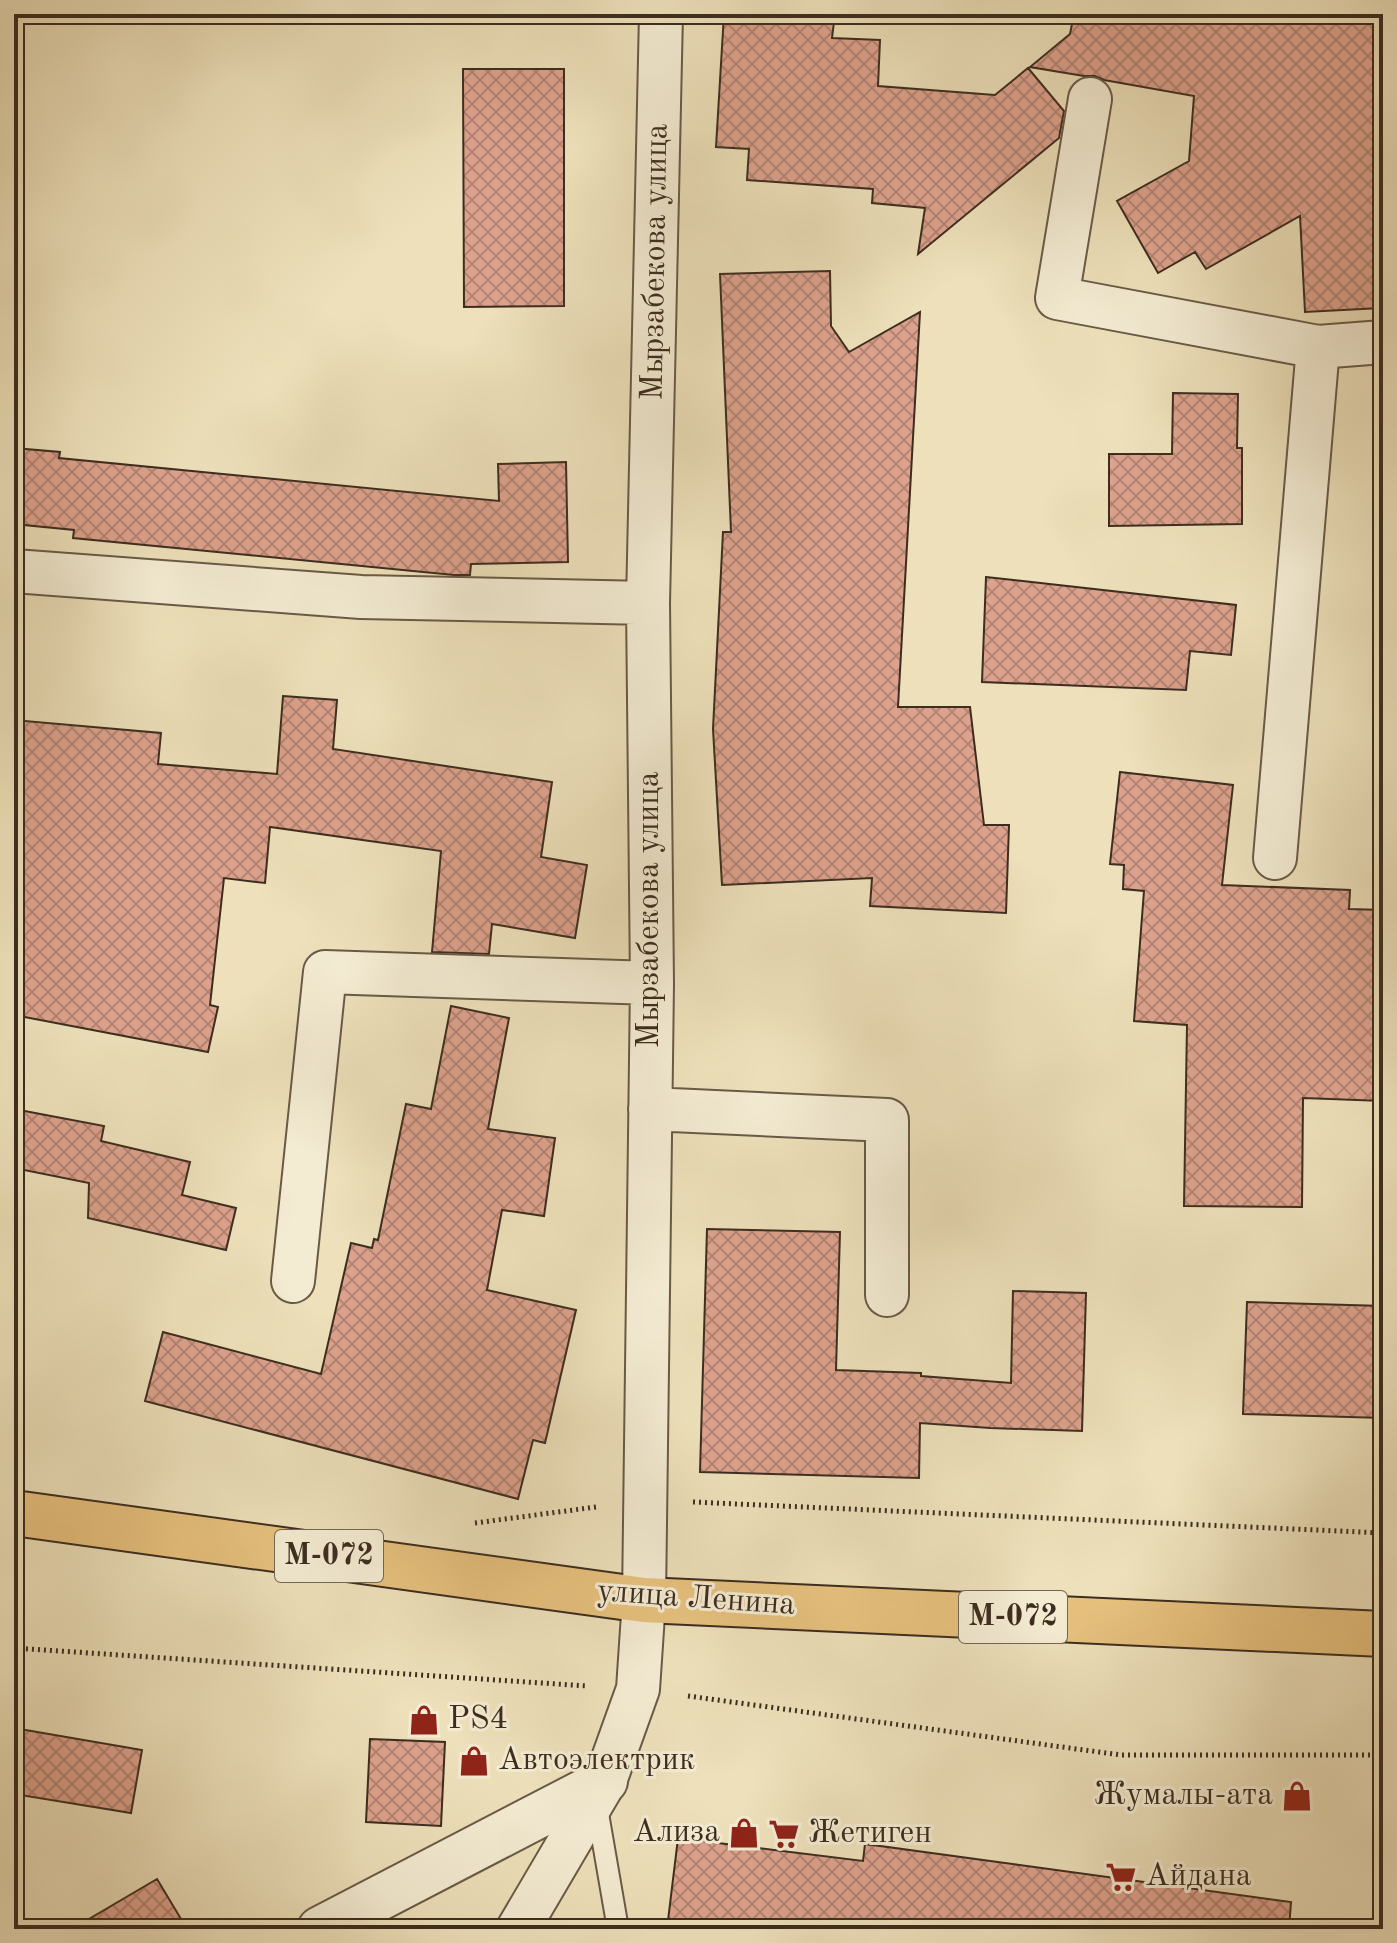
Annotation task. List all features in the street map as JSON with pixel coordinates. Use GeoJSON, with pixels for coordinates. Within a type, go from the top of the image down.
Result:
{"type":"FeatureCollection","features":[{"type":"Feature","properties":{"kind":"main road","name":"улица Ленина"},"geometry":{"type":"LineString","coordinates":[[14,1513],[644,1600],[1383,1634]]}},
{"type":"Feature","properties":{"kind":"street","name":"Мырзабекова улица"},"geometry":{"type":"LineString","coordinates":[[518,1929],[600,1790],[638,1689],[644,1600],[652,983],[648,603],[661,14]]}},
{"type":"Feature","properties":{"kind":"street"},"geometry":{"type":"LineString","coordinates":[[1090,99],[1057,298],[1318,347],[1383,342]]}},
{"type":"Feature","properties":{"kind":"street"},"geometry":{"type":"LineString","coordinates":[[1275,858],[1318,347]]}},
{"type":"Feature","properties":{"kind":"street"},"geometry":{"type":"LineString","coordinates":[[14,571],[361,597],[648,603]]}},
{"type":"Feature","properties":{"kind":"street"},"geometry":{"type":"LineString","coordinates":[[293,1281],[325,972],[652,983]]}},
{"type":"Feature","properties":{"kind":"street"},"geometry":{"type":"LineString","coordinates":[[650,1109],[887,1120],[887,1295]]}},
{"type":"Feature","properties":{"kind":"street"},"geometry":{"type":"LineString","coordinates":[[320,1929],[600,1790]]}},
{"type":"Feature","properties":{"kind":"lane"},"geometry":{"type":"LineString","coordinates":[[600,1790],[618,1929]]}},
{"type":"Feature","properties":{"kind":"path"},"geometry":{"type":"LineString","coordinates":[[14,1648],[638,1689],[1121,1755],[1383,1755]]}},
{"type":"Feature","properties":{"kind":"building"},"geometry":{"type":"Polygon","coordinates":[[[724,14],[835,14],[832,38],[880,40],[878,86],[995,95],[1028,68],[1064,111],[1059,138],[918,254],[925,208],[872,203],[873,189],[747,180],[749,149],[716,147],[724,14]]]}},
{"type":"Feature","properties":{"kind":"building"},"geometry":{"type":"Polygon","coordinates":[[[1074,14],[1383,14],[1383,232],[1377,232],[1381,308],[1305,312],[1300,216],[1206,269],[1195,252],[1158,273],[1117,201],[1189,161],[1194,96],[1095,76],[1030,67],[1070,34],[1074,14]]]}},
{"type":"Feature","properties":{"kind":"building"},"geometry":{"type":"Polygon","coordinates":[[[463,69],[564,69],[564,306],[464,307],[463,69]]]}},
{"type":"Feature","properties":{"kind":"building"},"geometry":{"type":"Polygon","coordinates":[[[830,271],[831,326],[849,352],[920,312],[898,707],[970,707],[984,825],[1009,825],[1006,913],[870,906],[872,878],[722,885],[713,729],[723,532],[731,532],[720,274],[830,271]]]}},
{"type":"Feature","properties":{"kind":"building"},"geometry":{"type":"Polygon","coordinates":[[[1173,393],[1238,394],[1237,448],[1242,448],[1242,524],[1109,526],[1109,454],[1172,454],[1173,393]]]}},
{"type":"Feature","properties":{"kind":"building"},"geometry":{"type":"Polygon","coordinates":[[[14,448],[60,452],[59,458],[499,501],[498,464],[566,462],[568,562],[471,564],[470,575],[454,575],[73,538],[74,530],[14,524],[14,448]]]}},
{"type":"Feature","properties":{"kind":"building"},"geometry":{"type":"Polygon","coordinates":[[[986,577],[1236,605],[1231,655],[1190,651],[1186,690],[982,682],[986,577]]]}},
{"type":"Feature","properties":{"kind":"building"},"geometry":{"type":"Polygon","coordinates":[[[283,696],[337,700],[333,749],[552,782],[541,857],[587,865],[575,938],[492,924],[489,954],[432,952],[441,851],[270,827],[265,883],[224,878],[210,1005],[218,1007],[208,1052],[14,1015],[14,720],[161,733],[158,764],[277,774],[283,696]]]}},
{"type":"Feature","properties":{"kind":"building"},"geometry":{"type":"Polygon","coordinates":[[[1120,772],[1233,785],[1222,885],[1350,890],[1349,909],[1383,910],[1383,1101],[1303,1098],[1302,1207],[1184,1206],[1187,1025],[1134,1021],[1144,891],[1123,889],[1124,865],[1110,864],[1120,772]]]}},
{"type":"Feature","properties":{"kind":"building"},"geometry":{"type":"Polygon","coordinates":[[[451,1006],[509,1018],[488,1129],[555,1138],[544,1216],[502,1210],[487,1290],[576,1310],[545,1443],[533,1440],[518,1499],[145,1401],[163,1332],[321,1374],[351,1243],[372,1248],[374,1239],[378,1240],[406,1104],[431,1109],[451,1006]]]}},
{"type":"Feature","properties":{"kind":"building"},"geometry":{"type":"Polygon","coordinates":[[[14,1109],[104,1126],[101,1141],[190,1162],[182,1195],[236,1208],[226,1250],[88,1218],[89,1183],[14,1168],[14,1109]]]}},
{"type":"Feature","properties":{"kind":"building"},"geometry":{"type":"Polygon","coordinates":[[[707,1229],[840,1232],[836,1370],[921,1373],[921,1376],[1011,1383],[1013,1291],[1086,1293],[1082,1431],[920,1423],[919,1478],[700,1472],[707,1229]]]}},
{"type":"Feature","properties":{"kind":"building"},"geometry":{"type":"Polygon","coordinates":[[[1247,1302],[1383,1306],[1383,1418],[1243,1414],[1247,1302]]]}},
{"type":"Feature","properties":{"kind":"building"},"geometry":{"type":"Polygon","coordinates":[[[14,1728],[142,1750],[131,1813],[14,1794],[14,1728]]]}},
{"type":"Feature","properties":{"kind":"building"},"geometry":{"type":"Polygon","coordinates":[[[370,1739],[445,1742],[441,1826],[366,1822],[370,1739]]]}},
{"type":"Feature","properties":{"kind":"building"},"geometry":{"type":"Polygon","coordinates":[[[678,1838],[863,1861],[865,1844],[1291,1902],[1289,1929],[667,1929],[678,1838]]]}},
{"type":"Feature","properties":{"kind":"building"},"geometry":{"type":"Polygon","coordinates":[[[157,1879],[187,1929],[72,1929],[157,1879]]]}},
{"type":"Feature","properties":{"kind":"place","name":"PS4"},"geometry":{"type":"Point","coordinates":[424,1720]}},
{"type":"Feature","properties":{"kind":"place","name":"Автоэлектрик"},"geometry":{"type":"Point","coordinates":[474,1761]}},
{"type":"Feature","properties":{"kind":"place","name":"Жумалы-ата"},"geometry":{"type":"Point","coordinates":[1297,1796]}},
{"type":"Feature","properties":{"kind":"place","name":"Ализа"},"geometry":{"type":"Point","coordinates":[744,1833]}},
{"type":"Feature","properties":{"kind":"place","name":"Жетиген"},"geometry":{"type":"Point","coordinates":[784,1834]}},
{"type":"Feature","properties":{"kind":"place","name":"Айдана"},"geometry":{"type":"Point","coordinates":[1121,1877]}}]}
